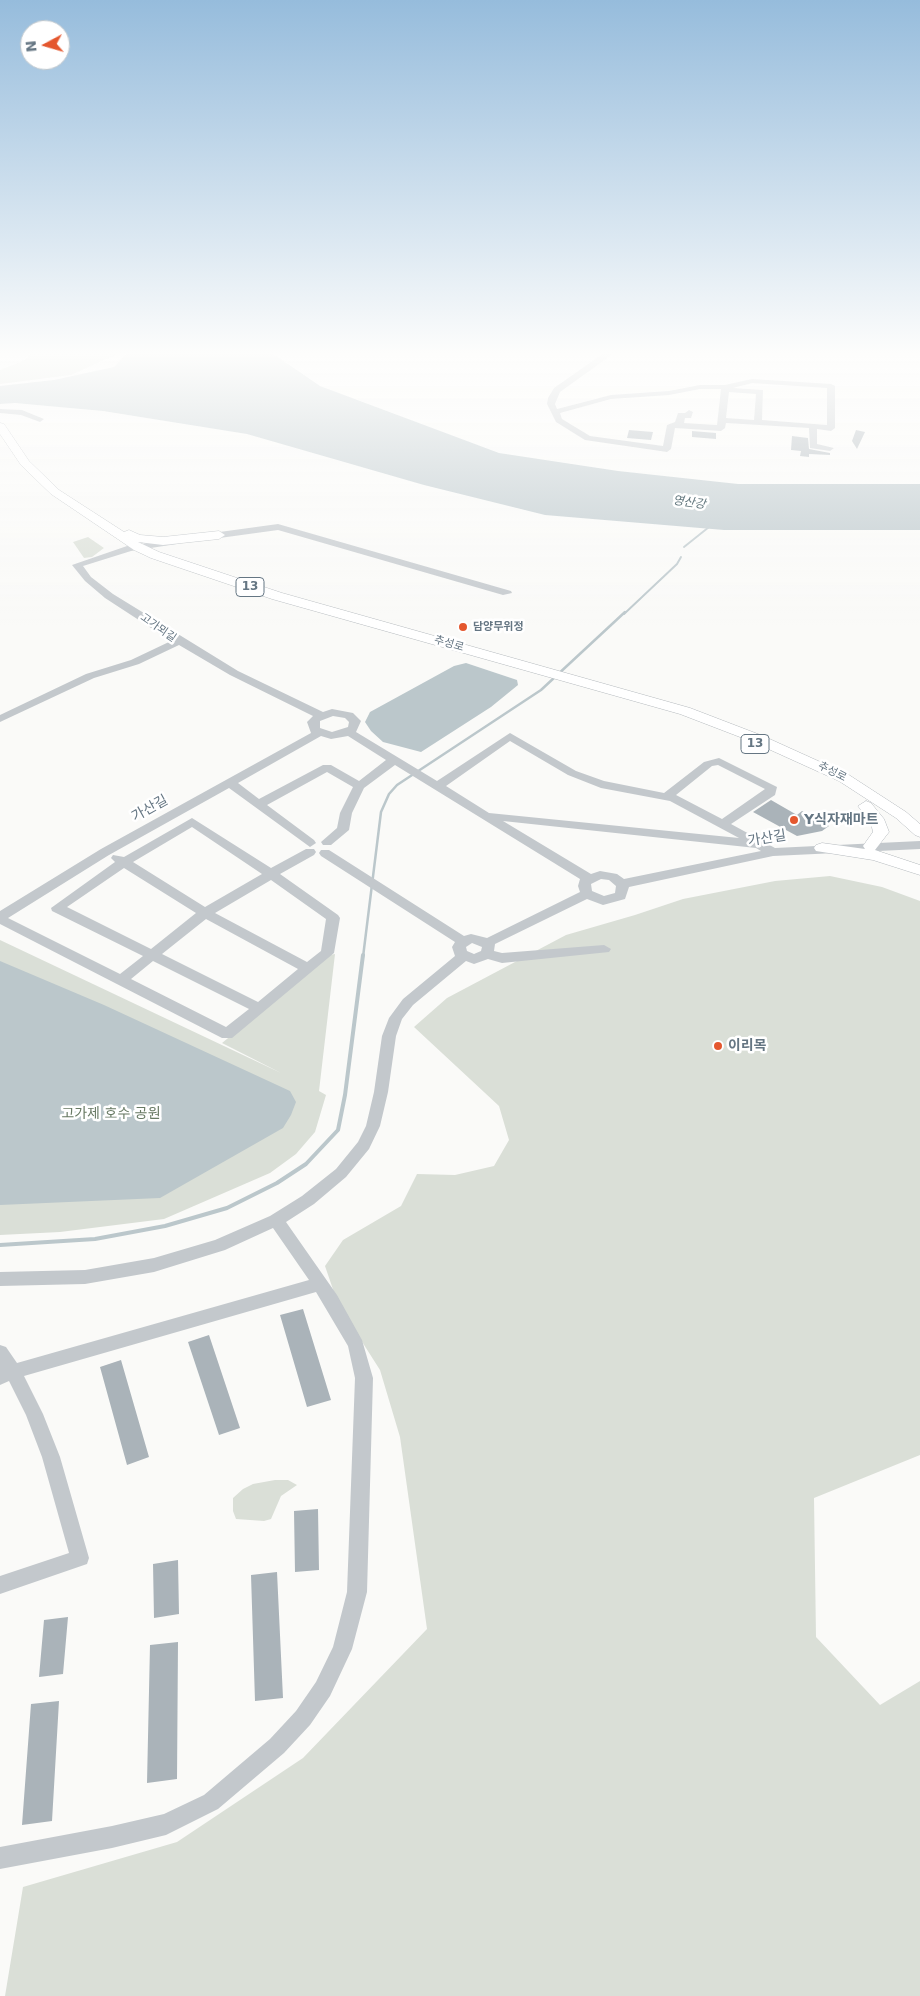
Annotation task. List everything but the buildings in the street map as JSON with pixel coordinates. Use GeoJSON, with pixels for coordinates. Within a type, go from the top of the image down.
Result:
{"type":"FeatureCollection","features":[{"type":"Feature","properties":{"kind":"main road","name":"추성로"},"geometry":{"type":"LineString","coordinates":[[1,444],[31,480],[59,505],[88,525],[134,548],[277,596],[540,673]]}},
{"type":"Feature","properties":{"kind":"main road","name":"추성로"},"geometry":{"type":"LineString","coordinates":[[13,444],[26,462],[55,492],[154,561],[222,585],[685,712],[766,742],[844,778],[917,829]]}},
{"type":"Feature","properties":{"kind":"main road"},"geometry":{"type":"LineString","coordinates":[[68,501],[137,538],[163,541],[219,535]]}},
{"type":"Feature","properties":{"kind":"main road"},"geometry":{"type":"LineString","coordinates":[[180,565],[178,559],[179,550],[190,540]]}},
{"type":"Feature","properties":{"kind":"main road","name":"추성로"},"geometry":{"type":"LineString","coordinates":[[573,682],[684,718],[756,745],[838,787],[920,845]]}},
{"type":"Feature","properties":{"kind":"main road"},"geometry":{"type":"LineString","coordinates":[[866,806],[879,822],[881,832],[870,846]]}},
{"type":"Feature","properties":{"kind":"main road"},"geometry":{"type":"LineString","coordinates":[[822,848],[875,856],[920,870]]}},
{"type":"Feature","properties":{"kind":"street"},"geometry":{"type":"LineString","coordinates":[[632,444],[667,449],[668,444]]}},
{"type":"Feature","properties":{"kind":"street"},"geometry":{"type":"LineString","coordinates":[[813,444],[813,446],[830,448]]}},
{"type":"Feature","properties":{"kind":"street"},"geometry":{"type":"LineString","coordinates":[[134,548],[278,526],[507,593]]}},
{"type":"Feature","properties":{"kind":"street","name":"고가뫼길"},"geometry":{"type":"LineString","coordinates":[[134,548],[77,565],[88,578],[109,596],[179,641]]}},
{"type":"Feature","properties":{"kind":"street"},"geometry":{"type":"LineString","coordinates":[[179,641],[234,673],[320,715]]}},
{"type":"Feature","properties":{"kind":"street","name":"고가뫼길"},"geometry":{"type":"LineString","coordinates":[[0,719],[90,676],[135,662],[179,641]]}},
{"type":"Feature","properties":{"kind":"street"},"geometry":{"type":"LineString","coordinates":[[332,712],[349,715],[355,722],[349,732],[338,736],[319,733],[315,730],[313,722],[320,715],[332,712]]}},
{"type":"Feature","properties":{"kind":"street"},"geometry":{"type":"LineString","coordinates":[[349,732],[513,830],[589,879],[607,876],[622,884],[623,892],[616,899],[603,901],[587,894],[584,886],[589,879]]}},
{"type":"Feature","properties":{"kind":"street","name":"가산길"},"geometry":{"type":"LineString","coordinates":[[0,918],[105,852],[319,733]]}},
{"type":"Feature","properties":{"kind":"street"},"geometry":{"type":"LineString","coordinates":[[438,786],[510,736],[572,773],[601,784],[667,796],[724,824],[772,852]]}},
{"type":"Feature","properties":{"kind":"street"},"geometry":{"type":"LineString","coordinates":[[326,847],[343,830],[346,813],[359,786],[395,759]]}},
{"type":"Feature","properties":{"kind":"street"},"geometry":{"type":"LineString","coordinates":[[667,796],[708,764],[719,761],[771,787],[771,792],[724,824]]}},
{"type":"Feature","properties":{"kind":"street"},"geometry":{"type":"LineString","coordinates":[[259,804],[327,767],[359,786]]}},
{"type":"Feature","properties":{"kind":"street"},"geometry":{"type":"LineString","coordinates":[[229,782],[259,804],[310,848]]}},
{"type":"Feature","properties":{"kind":"street"},"geometry":{"type":"LineString","coordinates":[[489,816],[759,844]]}},
{"type":"Feature","properties":{"kind":"street"},"geometry":{"type":"LineString","coordinates":[[0,918],[227,1034],[327,953],[333,918],[192,822],[124,862],[57,908],[258,1008]]}},
{"type":"Feature","properties":{"kind":"street"},"geometry":{"type":"LineString","coordinates":[[513,830],[533,826],[725,849],[736,860]]}},
{"type":"Feature","properties":{"kind":"street"},"geometry":{"type":"LineString","coordinates":[[121,980],[205,913],[271,874],[310,848],[317,840],[353,869],[386,890],[464,949],[479,958],[487,948],[587,894]]}},
{"type":"Feature","properties":{"kind":"street","name":"가산길"},"geometry":{"type":"LineString","coordinates":[[622,884],[772,852],[822,848],[920,845]]}},
{"type":"Feature","properties":{"kind":"street"},"geometry":{"type":"LineString","coordinates":[[105,852],[205,913],[308,969]]}},
{"type":"Feature","properties":{"kind":"street"},"geometry":{"type":"LineString","coordinates":[[0,1279],[85,1277],[154,1265],[219,1244],[276,1220],[308,1200],[341,1173],[364,1145],[373,1126],[382,1092],[389,1036],[396,1018],[408,1002],[476,938],[502,958],[604,949]]}},
{"type":"Feature","properties":{"kind":"street"},"geometry":{"type":"LineString","coordinates":[[0,1858],[112,1837],[166,1824],[211,1802],[277,1746],[303,1718],[322,1689],[342,1649],[357,1592],[364,1378],[356,1345],[320,1284],[276,1220]]}},
{"type":"Feature","properties":{"kind":"street"},"geometry":{"type":"LineString","coordinates":[[7,1375],[320,1284]]}},
{"type":"Feature","properties":{"kind":"street"},"geometry":{"type":"LineString","coordinates":[[0,1352],[7,1375],[34,1414],[52,1457],[80,1558],[0,1585]]}},
{"type":"Feature","properties":{"kind":"green space"},"geometry":{"type":"Polygon","coordinates":[[[88,537],[104,548],[92,557],[84,558],[73,542],[88,537]]]}},
{"type":"Feature","properties":{"kind":"green space"},"geometry":{"type":"Polygon","coordinates":[[[830,876],[882,887],[920,901],[920,1455],[814,1498],[816,1637],[880,1705],[920,1681],[920,1996],[5,1996],[23,1887],[177,1842],[303,1758],[427,1629],[400,1437],[380,1370],[338,1304],[325,1266],[343,1240],[401,1206],[417,1174],[455,1175],[494,1166],[509,1140],[499,1106],[414,1027],[447,998],[566,935],[683,899],[775,881],[830,876]]]}},
{"type":"Feature","properties":{"kind":"green space","name":"고가제 호수 공원"},"geometry":{"type":"Polygon","coordinates":[[[0,940],[281,1073],[222,1043],[330,955],[335,954],[319,1091],[326,1095],[315,1132],[296,1154],[270,1173],[164,1219],[60,1232],[0,1235],[0,940]]]}},
{"type":"Feature","properties":{"kind":"green space"},"geometry":{"type":"Polygon","coordinates":[[[288,1480],[297,1485],[281,1496],[271,1519],[264,1521],[236,1519],[233,1511],[233,1498],[243,1489],[253,1484],[288,1480]]]}},
{"type":"Feature","properties":{"kind":"water","name":"영산강"},"geometry":{"type":"Polygon","coordinates":[[[282,444],[475,444],[499,453],[618,471],[738,484],[920,484],[920,530],[724,530],[545,515],[424,485],[282,444]]]}},
{"type":"Feature","properties":{"kind":"water"},"geometry":{"type":"Polygon","coordinates":[[[466,663],[517,680],[518,685],[491,707],[421,752],[383,742],[371,731],[365,722],[370,712],[454,666],[466,663]]]}},
{"type":"Feature","properties":{"kind":"water","name":"고가제 호수 공원"},"geometry":{"type":"Polygon","coordinates":[[[0,961],[104,1005],[290,1091],[296,1102],[291,1115],[283,1128],[160,1198],[0,1205],[0,961]]]}},
{"type":"Feature","properties":{"kind":"waterway"},"geometry":{"type":"LineString","coordinates":[[684,547],[709,527]]}},
{"type":"Feature","properties":{"kind":"waterway"},"geometry":{"type":"LineString","coordinates":[[624,614],[677,564],[681,557]]}},
{"type":"Feature","properties":{"kind":"waterway"},"geometry":{"type":"LineString","coordinates":[[363,957],[381,812],[389,794],[397,785],[541,690],[625,612]]}},
{"type":"Feature","properties":{"kind":"waterway"},"geometry":{"type":"LineString","coordinates":[[0,1245],[95,1239],[165,1226],[227,1208],[277,1183],[306,1164],[338,1130],[345,1095],[363,955]]}},
{"type":"Feature","properties":{"kind":"place","name":"담양무위정"},"geometry":{"type":"Point","coordinates":[463,627]}},
{"type":"Feature","properties":{"kind":"place","name":"Y식자재마트"},"geometry":{"type":"Point","coordinates":[794,820]}},
{"type":"Feature","properties":{"kind":"place","name":"이리목"},"geometry":{"type":"Point","coordinates":[718,1046]}}]}
